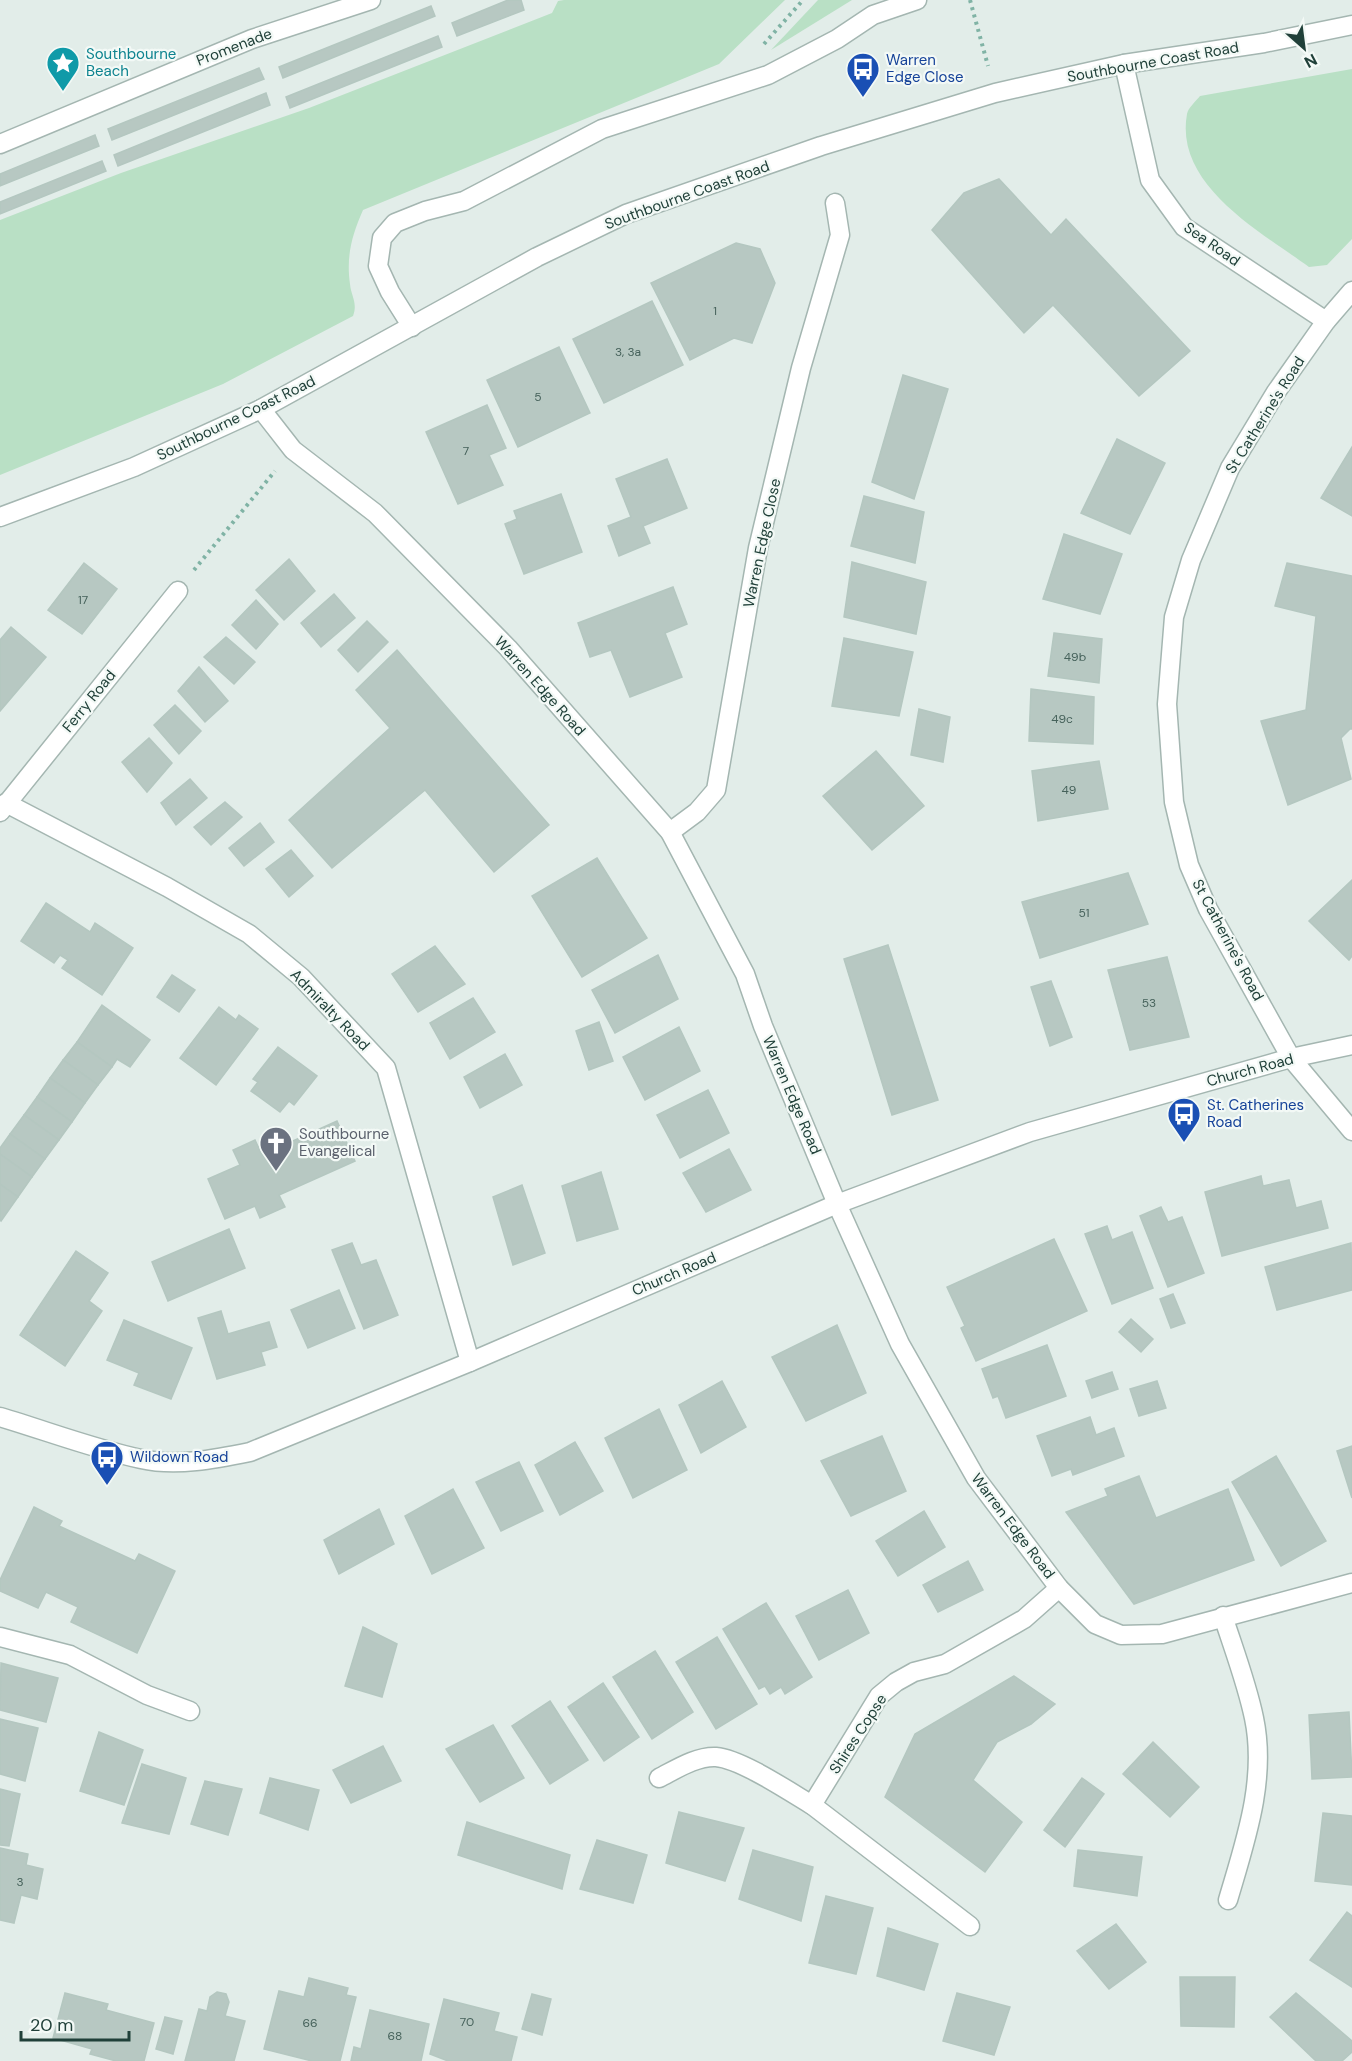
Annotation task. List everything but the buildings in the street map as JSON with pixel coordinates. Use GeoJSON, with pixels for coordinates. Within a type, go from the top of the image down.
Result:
{"type":"FeatureCollection","features":[{"type":"Feature","properties":{"kind":"street","name":"Promenade"},"geometry":{"type":"LineString","coordinates":[[0,144],[252,39],[371,0]]}},
{"type":"Feature","properties":{"kind":"street"},"geometry":{"type":"LineString","coordinates":[[412,327],[390,292],[378,266],[382,238],[395,223],[425,210],[464,201],[602,129],[768,75],[837,39],[873,15],[917,0]]}},
{"type":"Feature","properties":{"kind":"street","name":"Southbourne Coast Road"},"geometry":{"type":"LineString","coordinates":[[0,517],[134,467],[261,409],[537,257],[626,214],[821,146],[995,93],[1124,64],[1264,43],[1352,25]]}},
{"type":"Feature","properties":{"kind":"street","name":"Sea Road"},"geometry":{"type":"LineString","coordinates":[[1124,64],[1150,180],[1184,227],[1326,321]]}},
{"type":"Feature","properties":{"kind":"street","name":"Warren Edge Close"},"geometry":{"type":"LineString","coordinates":[[670,832],[698,812],[716,790],[758,548],[801,368],[840,235],[835,203]]}},
{"type":"Feature","properties":{"kind":"street","name":"St Catherine's Road"},"geometry":{"type":"LineString","coordinates":[[1352,291],[1326,321],[1276,392],[1230,468],[1191,560],[1173,617],[1167,704],[1174,802],[1189,864],[1208,909],[1292,1058],[1352,1131]]}},
{"type":"Feature","properties":{"kind":"street","name":"Warren Edge Road"},"geometry":{"type":"LineString","coordinates":[[261,409],[292,450],[375,513],[508,648],[670,832],[745,974],[763,1026],[837,1204],[900,1344],[976,1478],[1059,1588],[1095,1624],[1121,1635],[1162,1635],[1223,1616],[1352,1583]]}},
{"type":"Feature","properties":{"kind":"street","name":"Ferry Road"},"geometry":{"type":"LineString","coordinates":[[3,808],[178,591]]}},
{"type":"Feature","properties":{"kind":"street","name":"Admiralty Road"},"geometry":{"type":"LineString","coordinates":[[3,808],[167,886],[249,934],[301,977],[386,1068],[470,1362]]}},
{"type":"Feature","properties":{"kind":"street","name":"Church Road"},"geometry":{"type":"LineString","coordinates":[[0,1417],[142,1459],[179,1462],[217,1459],[250,1452],[470,1362],[837,1204],[1029,1132],[1292,1058],[1352,1045]]}},
{"type":"Feature","properties":{"kind":"street","name":"Shires Copse"},"geometry":{"type":"LineString","coordinates":[[812,1805],[879,1696],[914,1672],[945,1664],[1024,1619],[1059,1588]]}},
{"type":"Feature","properties":{"kind":"street"},"geometry":{"type":"LineString","coordinates":[[1223,1616],[1254,1719],[1257,1749],[1257,1785],[1227,1900]]}},
{"type":"Feature","properties":{"kind":"street"},"geometry":{"type":"LineString","coordinates":[[0,1637],[70,1655],[147,1695],[190,1711]]}},
{"type":"Feature","properties":{"kind":"street"},"geometry":{"type":"LineString","coordinates":[[659,1778],[692,1762],[716,1757],[764,1776],[812,1805],[970,1926]]}},
{"type":"Feature","properties":{"kind":"path"},"geometry":{"type":"LineString","coordinates":[[970,0],[995,93]]}},
{"type":"Feature","properties":{"kind":"path"},"geometry":{"type":"LineString","coordinates":[[178,591],[292,450]]}},
{"type":"Feature","properties":{"kind":"green space"},"geometry":{"type":"Polygon","coordinates":[[[785,0],[719,64],[363,210],[349,255],[349,274],[355,307],[353,316],[223,384],[0,475],[0,220],[121,173],[309,108],[552,13],[558,1],[785,0]]]}},
{"type":"Feature","properties":{"kind":"green space"},"geometry":{"type":"Polygon","coordinates":[[[818,0],[852,0],[771,50],[818,0]]]}},
{"type":"Feature","properties":{"kind":"green space"},"geometry":{"type":"Polygon","coordinates":[[[1352,69],[1352,239],[1327,265],[1309,267],[1246,222],[1207,184],[1194,163],[1187,140],[1187,114],[1200,96],[1352,69]]]}},
{"type":"Feature","properties":{"kind":"place","name":"Southbourne Beach"},"geometry":{"type":"Point","coordinates":[63,92]}},
{"type":"Feature","properties":{"kind":"place","name":"Warren Edge Close"},"geometry":{"type":"Point","coordinates":[863,98]}},
{"type":"Feature","properties":{"kind":"place","name":"St. Catherines Road"},"geometry":{"type":"Point","coordinates":[1184,1143]}},
{"type":"Feature","properties":{"kind":"place","name":"Southbourne Evangelical"},"geometry":{"type":"Point","coordinates":[276,1172]}},
{"type":"Feature","properties":{"kind":"place","name":"Wildown Road"},"geometry":{"type":"Point","coordinates":[107,1486]}}]}
